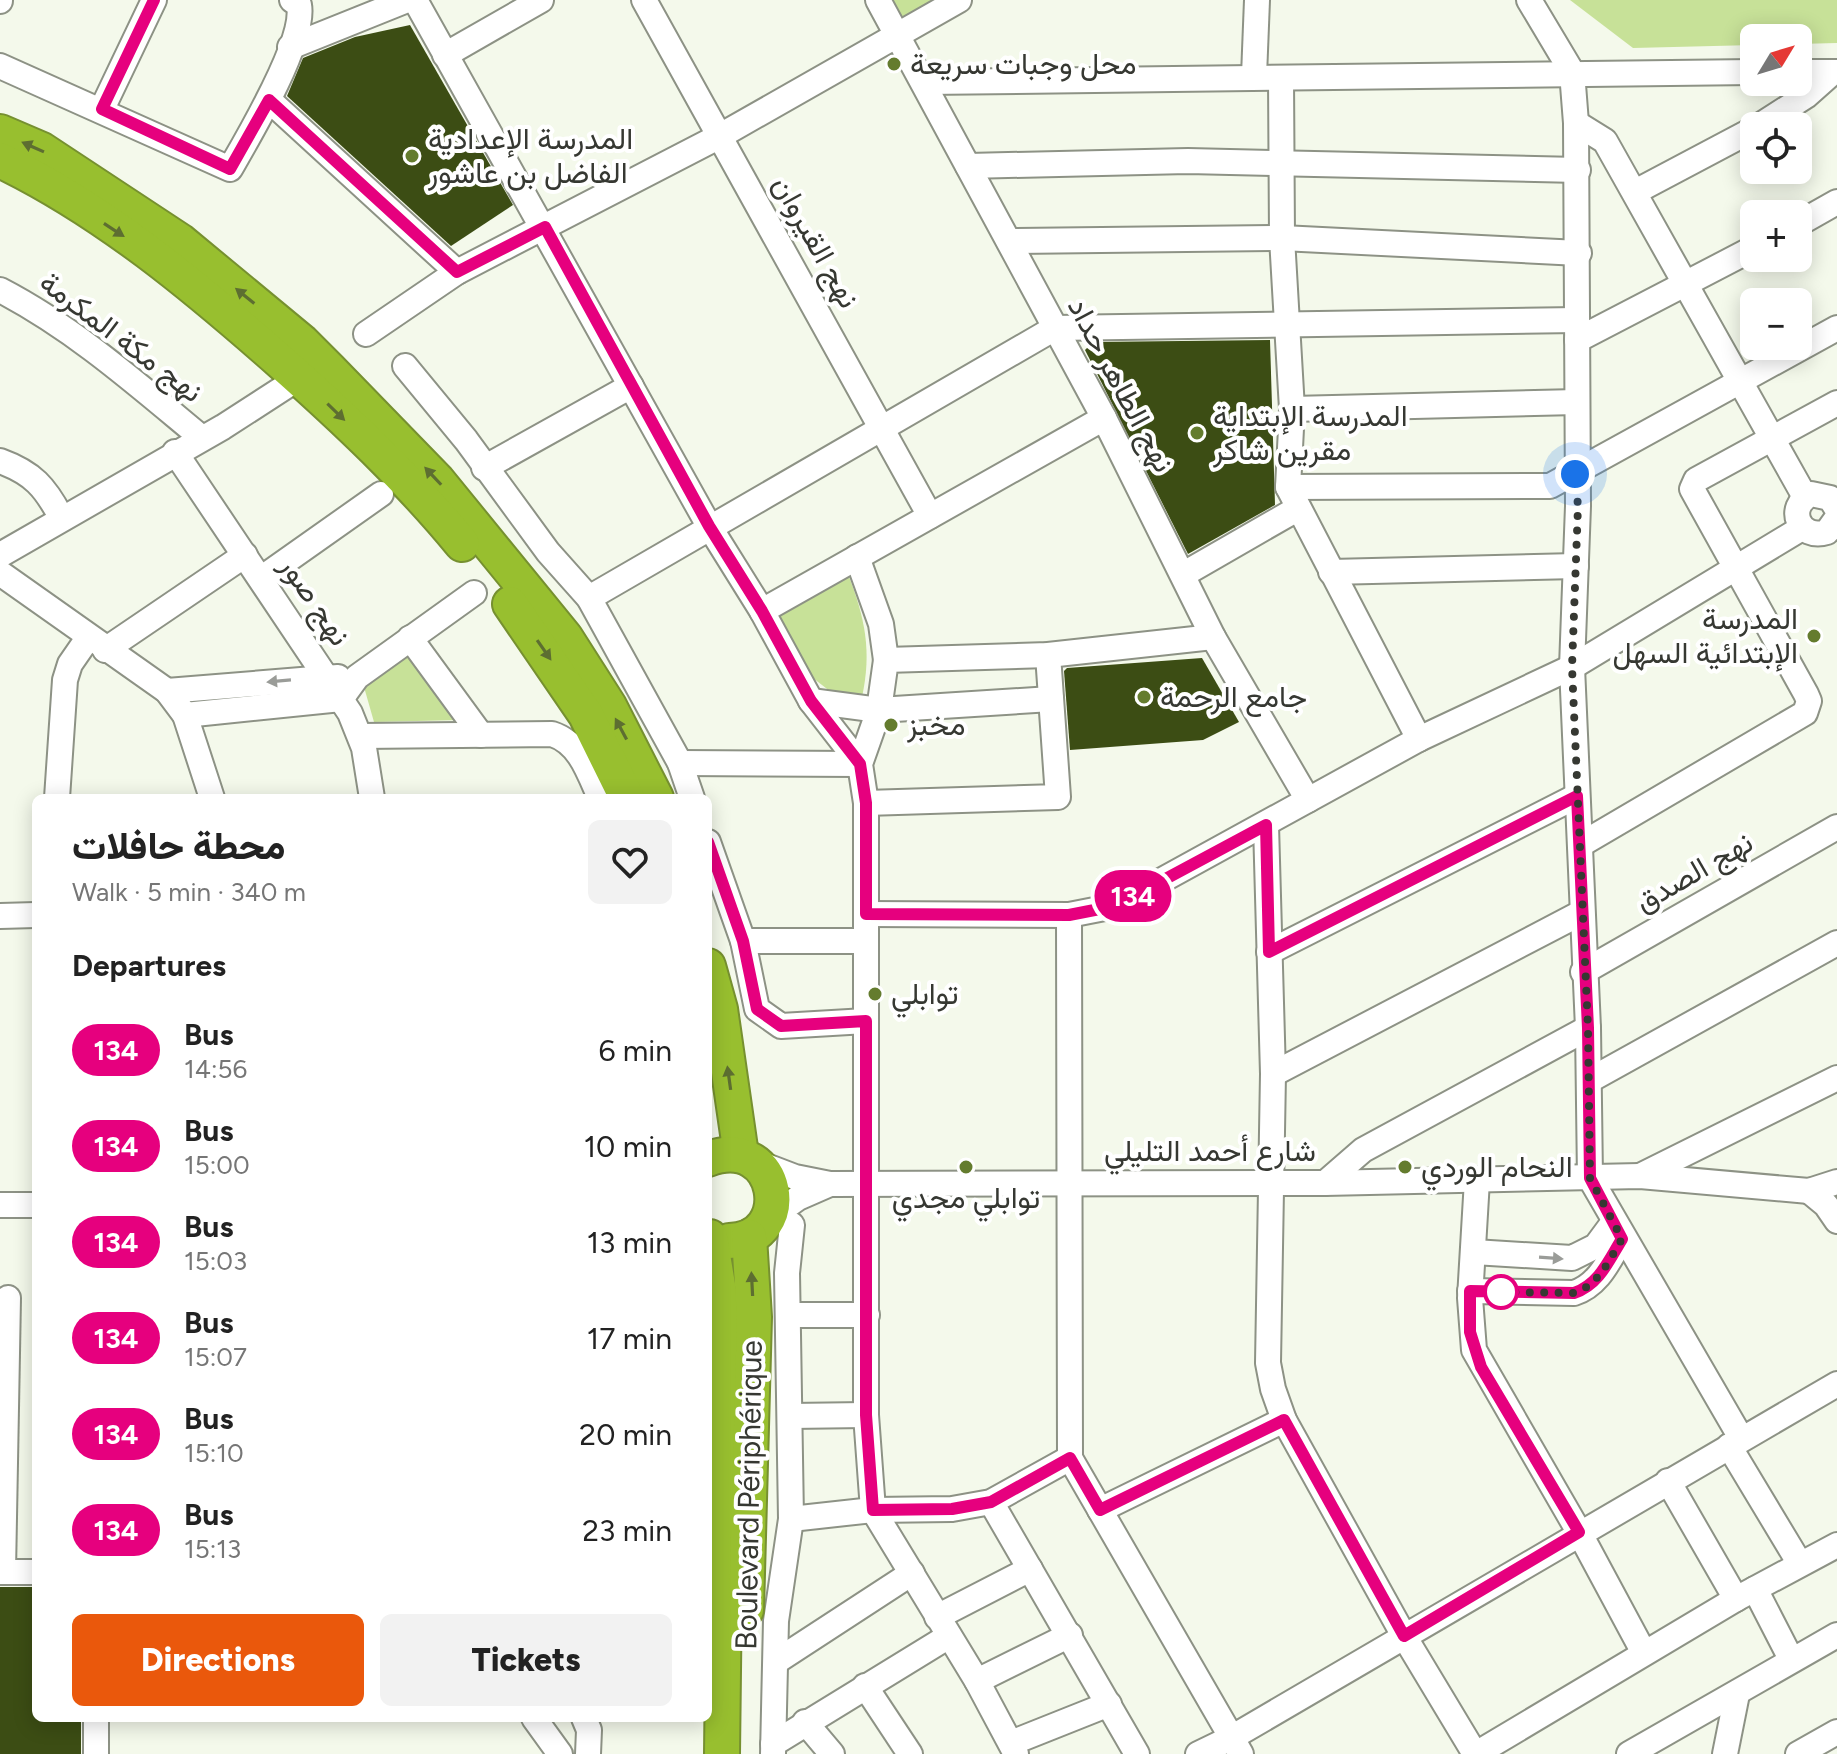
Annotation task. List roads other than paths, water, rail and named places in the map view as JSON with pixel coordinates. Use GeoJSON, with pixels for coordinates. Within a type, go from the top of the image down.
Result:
{"type":"FeatureCollection","features":[{"type":"Feature","properties":{"kind":"highway"},"geometry":{"type":"LineString","coordinates":[[0,132],[42,150],[180,241],[302,342],[330,370],[437,480],[565,637],[609,706],[654,794]]}},
{"type":"Feature","properties":{"kind":"highway"},"geometry":{"type":"LineString","coordinates":[[0,160],[124,236],[199,291],[334,409],[447,526],[523,620],[586,715],[625,794]]}},
{"type":"Feature","properties":{"kind":"highway"},"geometry":{"type":"LineString","coordinates":[[712,980],[720,1009],[724,1155]]}},
{"type":"Feature","properties":{"kind":"highway","name":"Boulevard Périphérique"},"geometry":{"type":"LineString","coordinates":[[724,1155],[763,1169],[773,1195],[754,1317],[763,1751]]}},
{"type":"Feature","properties":{"kind":"highway"},"geometry":{"type":"LineString","coordinates":[[712,1237],[723,1241],[769,1228]]}},
{"type":"Feature","properties":{"kind":"highway","name":"Boulevard Périphérique"},"geometry":{"type":"LineString","coordinates":[[712,1253],[727,1339],[722,1754]]}},
{"type":"Feature","properties":{"kind":"street"},"geometry":{"type":"LineString","coordinates":[[102,109],[154,0]]}},
{"type":"Feature","properties":{"kind":"street"},"geometry":{"type":"LineString","coordinates":[[0,66],[102,109],[230,169],[269,100],[290,47],[301,15],[299,5],[292,0]]}},
{"type":"Feature","properties":{"kind":"street"},"geometry":{"type":"LineString","coordinates":[[290,47],[407,0]]}},
{"type":"Feature","properties":{"kind":"street"},"geometry":{"type":"LineString","coordinates":[[415,0],[545,227],[709,526],[762,611],[811,701],[860,764]]}},
{"type":"Feature","properties":{"kind":"street"},"geometry":{"type":"LineString","coordinates":[[445,55],[541,0]]}},
{"type":"Feature","properties":{"kind":"street","name":"نهج القيروان"},"geometry":{"type":"LineString","coordinates":[[644,0],[930,516]]}},
{"type":"Feature","properties":{"kind":"street","name":"نهج الطاهر حداد"},"geometry":{"type":"LineString","coordinates":[[878,0],[1104,418],[1213,637],[1308,800]]}},
{"type":"Feature","properties":{"kind":"street"},"geometry":{"type":"LineString","coordinates":[[366,334],[457,272],[720,136],[959,0]]}},
{"type":"Feature","properties":{"kind":"street"},"geometry":{"type":"LineString","coordinates":[[1254,76],[1257,0]]}},
{"type":"Feature","properties":{"kind":"street"},"geometry":{"type":"LineString","coordinates":[[1529,0],[1572,72],[1576,123],[1579,253],[1572,667],[1590,1080],[1590,1178],[1800,1564]]}},
{"type":"Feature","properties":{"kind":"street"},"geometry":{"type":"LineString","coordinates":[[925,82],[1740,72]]}},
{"type":"Feature","properties":{"kind":"street"},"geometry":{"type":"LineString","coordinates":[[1812,72],[1835,72]]}},
{"type":"Feature","properties":{"kind":"street"},"geometry":{"type":"LineString","coordinates":[[1781,112],[1835,72]]}},
{"type":"Feature","properties":{"kind":"street"},"geometry":{"type":"LineString","coordinates":[[1281,78],[1282,238],[1289,326],[1293,498],[1419,739]]}},
{"type":"Feature","properties":{"kind":"street"},"geometry":{"type":"LineString","coordinates":[[269,100],[457,272]]}},
{"type":"Feature","properties":{"kind":"street"},"geometry":{"type":"LineString","coordinates":[[1576,123],[1605,141],[1805,497]]}},
{"type":"Feature","properties":{"kind":"street"},"geometry":{"type":"LineString","coordinates":[[1635,192],[1740,136]]}},
{"type":"Feature","properties":{"kind":"street"},"geometry":{"type":"LineString","coordinates":[[968,166],[1188,161],[1578,170]]}},
{"type":"Feature","properties":{"kind":"street"},"geometry":{"type":"LineString","coordinates":[[1812,216],[1837,202]]}},
{"type":"Feature","properties":{"kind":"street"},"geometry":{"type":"LineString","coordinates":[[1009,241],[1282,238],[1579,253]]}},
{"type":"Feature","properties":{"kind":"street"},"geometry":{"type":"LineString","coordinates":[[589,598],[1055,328],[1289,326],[1577,330],[1688,284],[1740,256]]}},
{"type":"Feature","properties":{"kind":"street","name":"نهج مكة المكرمة"},"geometry":{"type":"LineString","coordinates":[[0,290],[93,349],[202,438]]}},
{"type":"Feature","properties":{"kind":"street"},"geometry":{"type":"LineString","coordinates":[[1184,574],[1293,498],[1550,486],[1837,328]]}},
{"type":"Feature","properties":{"kind":"street"},"geometry":{"type":"LineString","coordinates":[[405,366],[589,598],[680,763],[691,794]]}},
{"type":"Feature","properties":{"kind":"street"},"geometry":{"type":"LineString","coordinates":[[0,555],[61,517],[230,423],[288,385]]}},
{"type":"Feature","properties":{"kind":"street"},"geometry":{"type":"LineString","coordinates":[[484,468],[631,386]]}},
{"type":"Feature","properties":{"kind":"street"},"geometry":{"type":"LineString","coordinates":[[1292,409],[1577,402]]}},
{"type":"Feature","properties":{"kind":"street"},"geometry":{"type":"LineString","coordinates":[[1580,845],[1805,713],[1809,701],[1806,694],[1693,493],[1693,484],[1837,403]]}},
{"type":"Feature","properties":{"kind":"street"},"geometry":{"type":"LineString","coordinates":[[762,611],[1104,418]]}},
{"type":"Feature","properties":{"kind":"street","name":"نهج صور"},"geometry":{"type":"LineString","coordinates":[[175,452],[341,699],[361,736],[371,794]]}},
{"type":"Feature","properties":{"kind":"street"},"geometry":{"type":"LineString","coordinates":[[0,461],[39,480],[61,517]]}},
{"type":"Feature","properties":{"kind":"street"},"geometry":{"type":"LineString","coordinates":[[262,578],[381,494]]}},
{"type":"Feature","properties":{"kind":"street"},"geometry":{"type":"LineString","coordinates":[[1802,528],[1797,508],[1805,497],[1825,495],[1837,509]]}},
{"type":"Feature","properties":{"kind":"street"},"geometry":{"type":"LineString","coordinates":[[866,914],[1069,915],[1115,906],[1419,739],[1572,667],[1802,528],[1820,534],[1832,528],[1837,518]]}},
{"type":"Feature","properties":{"kind":"street"},"geometry":{"type":"LineString","coordinates":[[57,794],[65,680],[70,664],[97,644],[245,555]]}},
{"type":"Feature","properties":{"kind":"street"},"geometry":{"type":"LineString","coordinates":[[857,557],[881,624],[886,660],[879,710],[860,764],[866,803],[866,1415],[873,1510],[1014,1748],[1109,1704]]}},
{"type":"Feature","properties":{"kind":"street"},"geometry":{"type":"LineString","coordinates":[[1331,572],[1576,566]]}},
{"type":"Feature","properties":{"kind":"street"},"geometry":{"type":"LineString","coordinates":[[0,573],[167,691],[185,715],[211,794]]}},
{"type":"Feature","properties":{"kind":"street"},"geometry":{"type":"LineString","coordinates":[[185,715],[341,699],[357,677],[474,593]]}},
{"type":"Feature","properties":{"kind":"street"},"geometry":{"type":"LineString","coordinates":[[886,660],[1048,655],[1213,637]]}},
{"type":"Feature","properties":{"kind":"street"},"geometry":{"type":"LineString","coordinates":[[410,638],[481,735]]}},
{"type":"Feature","properties":{"kind":"street"},"geometry":{"type":"LineString","coordinates":[[866,803],[1058,797],[1048,655]]}},
{"type":"Feature","properties":{"kind":"street"},"geometry":{"type":"LineString","coordinates":[[167,691],[357,677]]}},
{"type":"Feature","properties":{"kind":"street"},"geometry":{"type":"LineString","coordinates":[[811,701],[879,710],[1051,699]]}},
{"type":"Feature","properties":{"kind":"street"},"geometry":{"type":"LineString","coordinates":[[361,736],[552,734],[566,738],[583,760],[598,794]]}},
{"type":"Feature","properties":{"kind":"street"},"geometry":{"type":"LineString","coordinates":[[680,763],[860,764]]}},
{"type":"Feature","properties":{"kind":"street"},"geometry":{"type":"LineString","coordinates":[[1269,952],[1577,796]]}},
{"type":"Feature","properties":{"kind":"street"},"geometry":{"type":"LineString","coordinates":[[1266,825],[1273,1074],[1268,1363],[1273,1389],[1284,1420],[1404,1636],[1476,1754],[1745,1594],[1837,1545]]}},
{"type":"Feature","properties":{"kind":"street","name":"نهج الصدق"},"geometry":{"type":"LineString","coordinates":[[1583,972],[1837,827]]}},
{"type":"Feature","properties":{"kind":"street"},"geometry":{"type":"LineString","coordinates":[[712,853],[743,941],[757,1009],[781,1026],[866,1021]]}},
{"type":"Feature","properties":{"kind":"street"},"geometry":{"type":"LineString","coordinates":[[1273,1074],[1581,913]]}},
{"type":"Feature","properties":{"kind":"street"},"geometry":{"type":"LineString","coordinates":[[0,916],[32,915]]}},
{"type":"Feature","properties":{"kind":"street"},"geometry":{"type":"LineString","coordinates":[[1069,915],[1070,1458],[1236,1746]]}},
{"type":"Feature","properties":{"kind":"street"},"geometry":{"type":"LineString","coordinates":[[743,941],[866,941]]}},
{"type":"Feature","properties":{"kind":"street"},"geometry":{"type":"LineString","coordinates":[[1590,1080],[1837,943]]}},
{"type":"Feature","properties":{"kind":"street"},"geometry":{"type":"LineString","coordinates":[[1325,1183],[1363,1150],[1588,1028]]}},
{"type":"Feature","properties":{"kind":"street"},"geometry":{"type":"LineString","coordinates":[[1640,1176],[1837,1078]]}},
{"type":"Feature","properties":{"kind":"street","name":"شارع أحمد التليلي"},"geometry":{"type":"LineString","coordinates":[[724,1155],[780,1173],[830,1184],[1325,1183],[1640,1176],[1809,1191]]}},
{"type":"Feature","properties":{"kind":"street"},"geometry":{"type":"LineString","coordinates":[[1477,1180],[1470,1332],[1481,1367],[1579,1532],[1644,1653]]}},
{"type":"Feature","properties":{"kind":"street"},"geometry":{"type":"LineString","coordinates":[[1809,1191],[1837,1182]]}},
{"type":"Feature","properties":{"kind":"street"},"geometry":{"type":"LineString","coordinates":[[763,1751],[777,1661],[776,1621],[791,1519],[787,1273],[769,1228],[798,1198],[830,1184]]}},
{"type":"Feature","properties":{"kind":"street"},"geometry":{"type":"LineString","coordinates":[[1809,1191],[1826,1205],[1837,1221]]}},
{"type":"Feature","properties":{"kind":"street"},"geometry":{"type":"LineString","coordinates":[[0,1205],[32,1205]]}},
{"type":"Feature","properties":{"kind":"street"},"geometry":{"type":"LineString","coordinates":[[1474,1252],[1572,1258],[1618,1231]]}},
{"type":"Feature","properties":{"kind":"street"},"geometry":{"type":"LineString","coordinates":[[1470,1291],[1574,1293],[1585,1290],[1594,1283],[1618,1231]]}},
{"type":"Feature","properties":{"kind":"street"},"geometry":{"type":"LineString","coordinates":[[8,1298],[2,1572],[32,1572]]}},
{"type":"Feature","properties":{"kind":"street"},"geometry":{"type":"LineString","coordinates":[[789,1315],[867,1315]]}},
{"type":"Feature","properties":{"kind":"street"},"geometry":{"type":"LineString","coordinates":[[1198,1754],[1236,1746],[1404,1636],[1837,1384]]}},
{"type":"Feature","properties":{"kind":"street"},"geometry":{"type":"LineString","coordinates":[[790,1416],[866,1415]]}},
{"type":"Feature","properties":{"kind":"street"},"geometry":{"type":"LineString","coordinates":[[1100,1510],[1284,1420]]}},
{"type":"Feature","properties":{"kind":"street"},"geometry":{"type":"LineString","coordinates":[[791,1519],[873,1510],[952,1509],[991,1502],[1070,1458]]}},
{"type":"Feature","properties":{"kind":"street"},"geometry":{"type":"LineString","coordinates":[[1668,1481],[1791,1659]]}},
{"type":"Feature","properties":{"kind":"street"},"geometry":{"type":"LineString","coordinates":[[991,1502],[1137,1754]]}},
{"type":"Feature","properties":{"kind":"street"},"geometry":{"type":"LineString","coordinates":[[763,1751],[865,1686],[943,1626],[1030,1569]]}},
{"type":"Feature","properties":{"kind":"street"},"geometry":{"type":"LineString","coordinates":[[777,1661],[912,1573]]}},
{"type":"Feature","properties":{"kind":"street"},"geometry":{"type":"LineString","coordinates":[[977,1681],[1070,1635]]}},
{"type":"Feature","properties":{"kind":"street"},"geometry":{"type":"LineString","coordinates":[[1641,1750],[1791,1659],[1837,1635]]}},
{"type":"Feature","properties":{"kind":"street"},"geometry":{"type":"LineString","coordinates":[[865,1686],[910,1754]]}},
{"type":"Feature","properties":{"kind":"street"},"geometry":{"type":"LineString","coordinates":[[1725,1754],[1737,1694]]}},
{"type":"Feature","properties":{"kind":"street"},"geometry":{"type":"LineString","coordinates":[[96,1722],[96,1754]]}},
{"type":"Feature","properties":{"kind":"street"},"geometry":{"type":"LineString","coordinates":[[537,1722],[560,1754]]}},
{"type":"Feature","properties":{"kind":"street"},"geometry":{"type":"LineString","coordinates":[[586,1722],[589,1730],[588,1754]]}},
{"type":"Feature","properties":{"kind":"street"},"geometry":{"type":"LineString","coordinates":[[805,1722],[832,1754]]}},
{"type":"Feature","properties":{"kind":"street"},"geometry":{"type":"LineString","coordinates":[[1798,1754],[1837,1732]]}},
{"type":"Feature","properties":{"kind":"place","name":"محل وجبات سريعة"},"geometry":{"type":"Point","coordinates":[894,64]}},
{"type":"Feature","properties":{"kind":"place","name":"المدرسة الإعدادية الفاضل بن عاشور"},"geometry":{"type":"Point","coordinates":[412,156]}},
{"type":"Feature","properties":{"kind":"place","name":"المدرسة الإبتداية مقرين شاكر"},"geometry":{"type":"Point","coordinates":[1197,433]}},
{"type":"Feature","properties":{"kind":"place","name":"المدرسة الإبتدائية السهل"},"geometry":{"type":"Point","coordinates":[1814,636]}},
{"type":"Feature","properties":{"kind":"place","name":"جامع الرحمة"},"geometry":{"type":"Point","coordinates":[1144,697]}},
{"type":"Feature","properties":{"kind":"place","name":"مخبز"},"geometry":{"type":"Point","coordinates":[891,725]}},
{"type":"Feature","properties":{"kind":"place","name":"توابلي"},"geometry":{"type":"Point","coordinates":[875,994]}},
{"type":"Feature","properties":{"kind":"place","name":"توابلي مجدي"},"geometry":{"type":"Point","coordinates":[966,1167]}},
{"type":"Feature","properties":{"kind":"place","name":"النحام الوردي"},"geometry":{"type":"Point","coordinates":[1405,1167]}}]}
